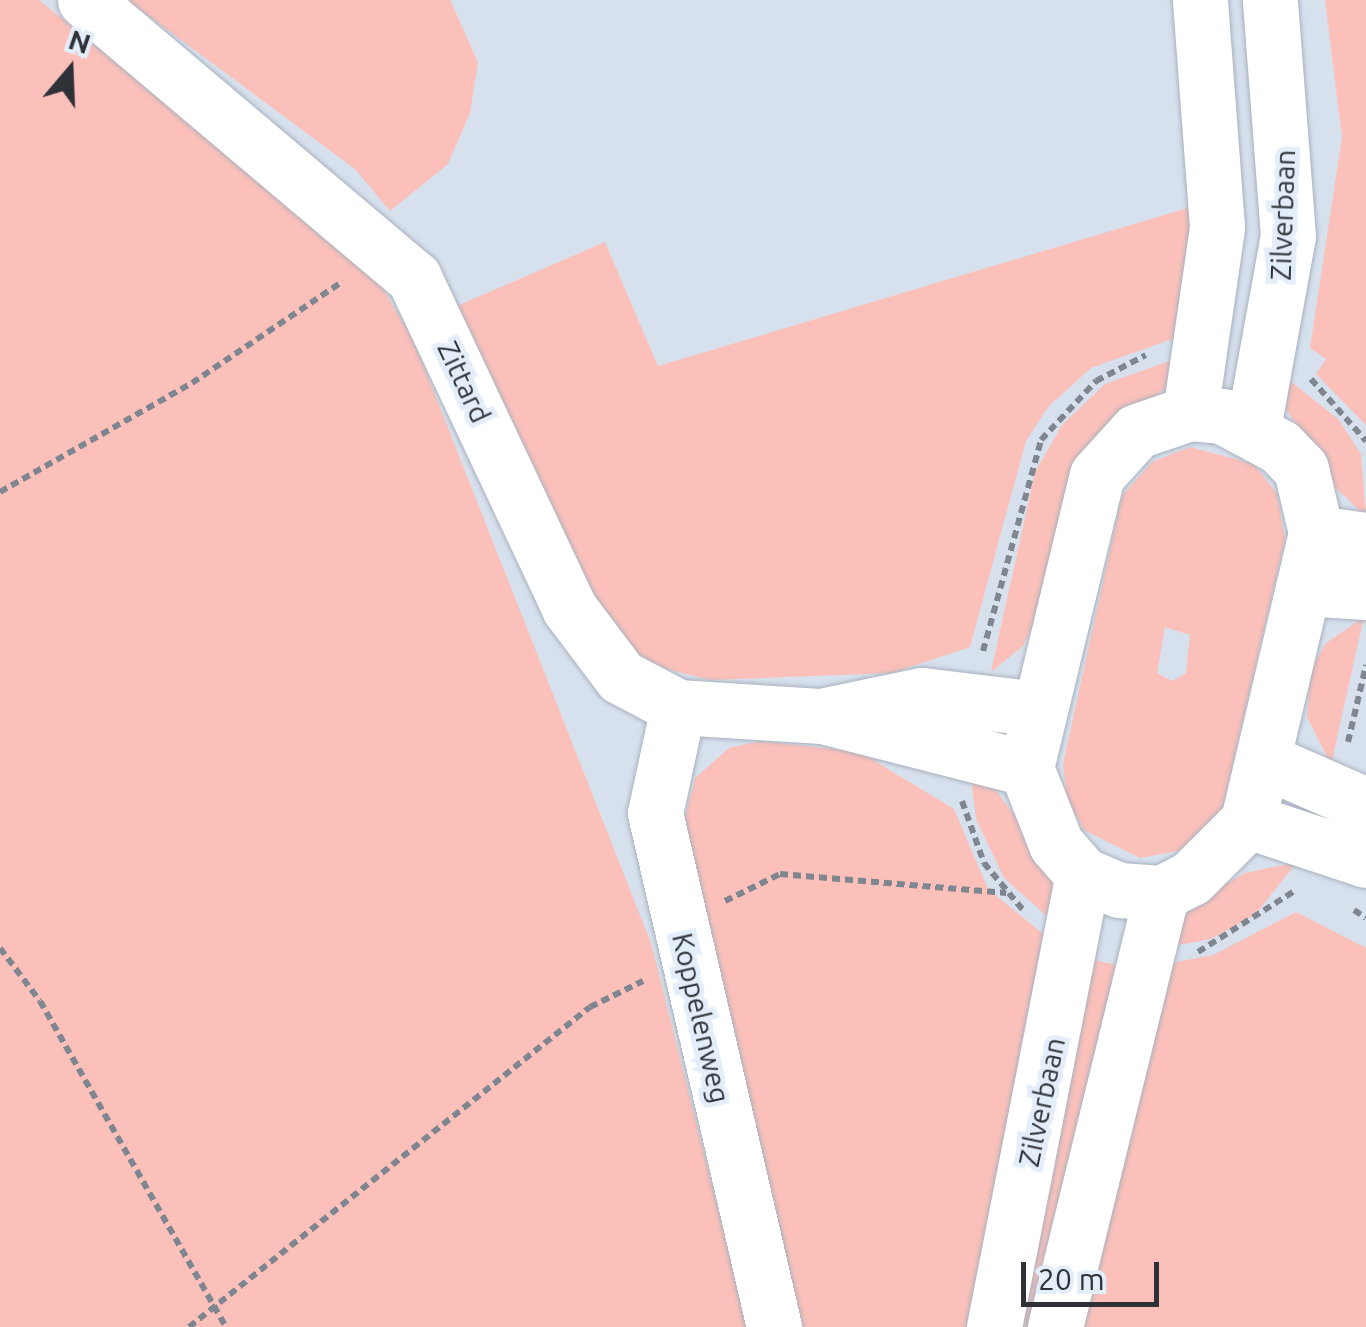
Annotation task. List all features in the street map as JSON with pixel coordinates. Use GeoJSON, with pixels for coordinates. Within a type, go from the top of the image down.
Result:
{"type":"FeatureCollection","features":[{"type":"Feature","properties":{"kind":"main road","name":"Zittard"},"geometry":{"type":"LineString","coordinates":[[85,0],[414,278],[569,608],[621,677],[678,707],[823,716],[1026,768]]}},
{"type":"Feature","properties":{"kind":"main road"},"geometry":{"type":"LineString","coordinates":[[1190,413],[1217,227],[1200,0]]}},
{"type":"Feature","properties":{"kind":"main road","name":"Zilverbaan"},"geometry":{"type":"LineString","coordinates":[[1253,428],[1288,236],[1270,0]]}},
{"type":"Feature","properties":{"kind":"main road"},"geometry":{"type":"LineString","coordinates":[[1054,1327],[1162,894],[1218,856],[1248,821],[1302,588],[1341,537],[1302,468],[1253,428],[1190,413],[1137,431],[1097,475],[1026,768],[1038,816],[1083,875],[1162,894]]}},
{"type":"Feature","properties":{"kind":"main road"},"geometry":{"type":"LineString","coordinates":[[1302,588],[1366,592]]}},
{"type":"Feature","properties":{"kind":"main road","name":"Zittard"},"geometry":{"type":"LineString","coordinates":[[823,716],[922,694],[1038,709]]}},
{"type":"Feature","properties":{"kind":"main road","name":"Koppelenweg"},"geometry":{"type":"LineString","coordinates":[[678,707],[655,812],[774,1327]]}},
{"type":"Feature","properties":{"kind":"main road"},"geometry":{"type":"LineString","coordinates":[[1262,760],[1366,806]]}},
{"type":"Feature","properties":{"kind":"main road"},"geometry":{"type":"LineString","coordinates":[[1248,821],[1366,860]]}},
{"type":"Feature","properties":{"kind":"main road","name":"Zilverbaan"},"geometry":{"type":"LineString","coordinates":[[994,1327],[1083,875]]}},
{"type":"Feature","properties":{"kind":"path"},"geometry":{"type":"LineString","coordinates":[[0,492],[192,383],[385,252]]}},
{"type":"Feature","properties":{"kind":"path"},"geometry":{"type":"LineString","coordinates":[[1347,747],[1366,665]]}},
{"type":"Feature","properties":{"kind":"path"},"geometry":{"type":"LineString","coordinates":[[189,1327],[590,1007],[657,974],[680,924],[780,874],[1007,893]]}},
{"type":"Feature","properties":{"kind":"path"},"geometry":{"type":"LineString","coordinates":[[0,948],[40,1001],[226,1327]]}},
{"type":"Feature","properties":{"kind":"shaded area"},"geometry":{"type":"Polygon","coordinates":[[[0,0],[39,0],[262,178],[378,281],[413,339],[651,943],[748,1327],[0,1327],[0,0]]]}},
{"type":"Feature","properties":{"kind":"shaded area"},"geometry":{"type":"Polygon","coordinates":[[[127,0],[450,0],[478,62],[470,113],[448,164],[390,211],[355,169],[127,0]]]}},
{"type":"Feature","properties":{"kind":"shaded area"},"geometry":{"type":"Polygon","coordinates":[[[1325,0],[1366,0],[1366,425],[1316,374],[1326,359],[1310,348],[1342,137],[1325,0]]]}},
{"type":"Feature","properties":{"kind":"shaded area"},"geometry":{"type":"Polygon","coordinates":[[[1201,204],[1189,333],[1091,368],[1048,407],[1026,441],[970,647],[892,673],[710,680],[643,663],[580,614],[450,309],[605,242],[658,366],[1201,204]]]}},
{"type":"Feature","properties":{"kind":"shaded area"},"geometry":{"type":"Polygon","coordinates":[[[1189,354],[1171,384],[1138,409],[1023,646],[991,672],[1035,472],[1062,425],[1105,384],[1189,354]]]}},
{"type":"Feature","properties":{"kind":"shaded area"},"geometry":{"type":"Polygon","coordinates":[[[1284,376],[1339,420],[1361,454],[1366,517],[1328,480],[1287,410],[1284,376]]]}},
{"type":"Feature","properties":{"kind":"shaded area"},"geometry":{"type":"Polygon","coordinates":[[[1190,447],[1254,464],[1277,494],[1285,539],[1221,814],[1183,850],[1140,858],[1084,830],[1067,799],[1063,764],[1122,496],[1152,462],[1190,447]],[[1165,627],[1157,673],[1172,681],[1186,673],[1190,635],[1165,627]]]}},
{"type":"Feature","properties":{"kind":"shaded area"},"geometry":{"type":"Polygon","coordinates":[[[1363,621],[1331,765],[1307,717],[1311,670],[1326,643],[1363,621]]]}},
{"type":"Feature","properties":{"kind":"shaded area"},"geometry":{"type":"Polygon","coordinates":[[[760,741],[860,752],[954,809],[988,889],[1059,947],[967,1327],[786,1327],[680,839],[695,778],[729,748],[760,741]]]}},
{"type":"Feature","properties":{"kind":"shaded area"},"geometry":{"type":"Polygon","coordinates":[[[971,777],[990,783],[1016,817],[1056,891],[1057,925],[1004,878],[976,819],[971,777]]]}},
{"type":"Feature","properties":{"kind":"shaded area"},"geometry":{"type":"Polygon","coordinates":[[[1297,862],[1255,915],[1211,939],[1156,949],[1199,899],[1245,873],[1297,862]]]}},
{"type":"Feature","properties":{"kind":"shaded area"},"geometry":{"type":"Polygon","coordinates":[[[1296,912],[1366,948],[1366,1327],[1065,1327],[1150,967],[1213,955],[1296,912]]]}},
{"type":"Feature","properties":{"kind":"shaded area"},"geometry":{"type":"Polygon","coordinates":[[[1090,959],[1120,966],[1042,1327],[1008,1327],[1090,959]]]}}]}
